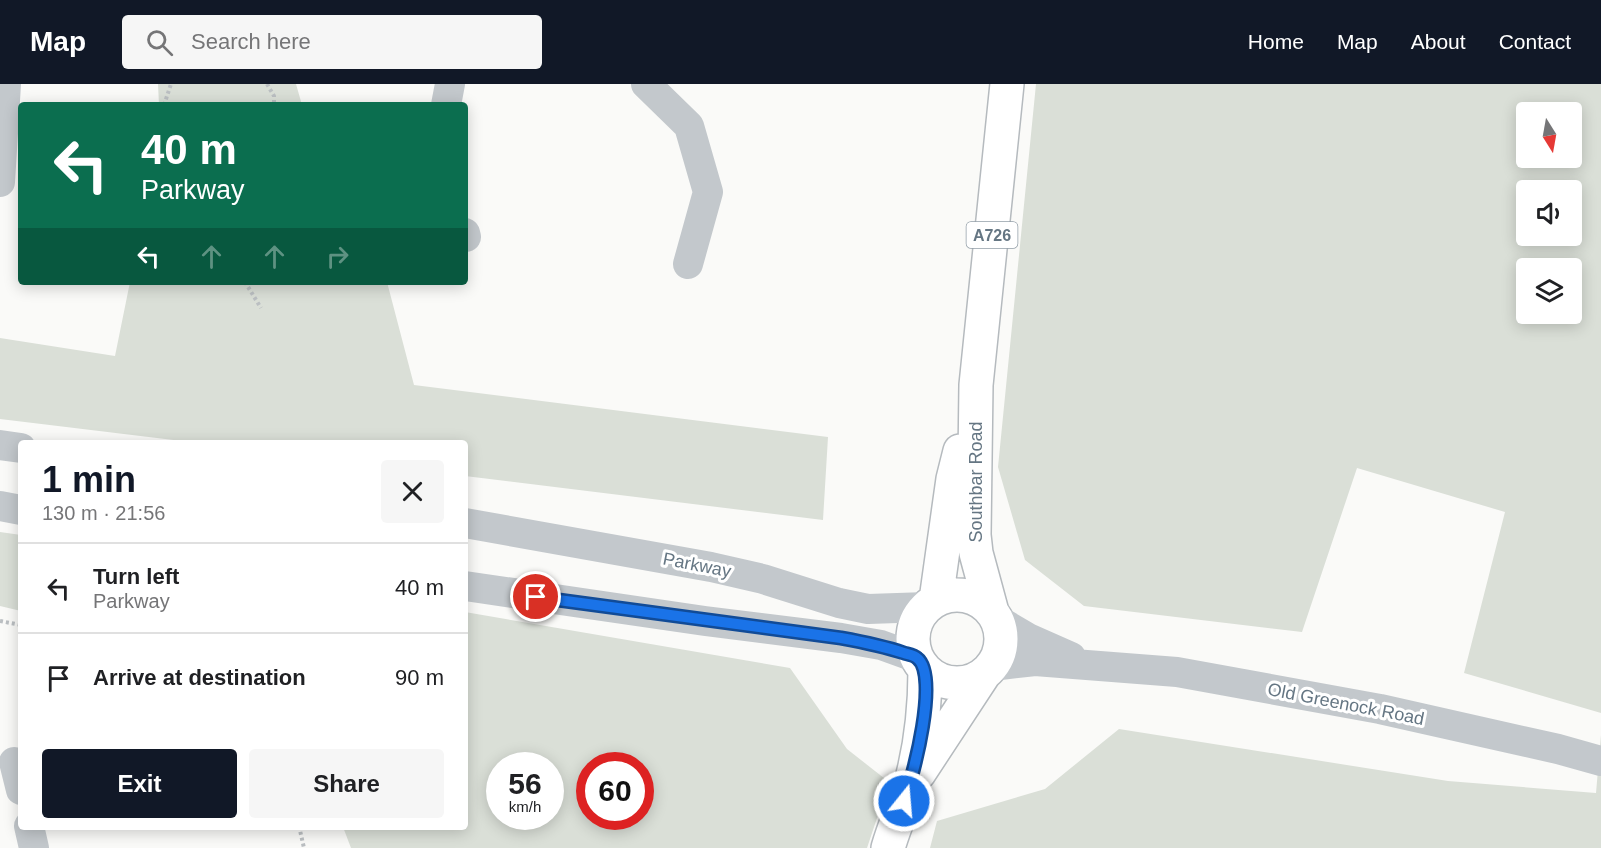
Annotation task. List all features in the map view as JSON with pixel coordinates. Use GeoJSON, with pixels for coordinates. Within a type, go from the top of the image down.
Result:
{"type":"FeatureCollection","features":[{"type":"Feature","properties":{"kind":"main road","name":"Southbar Road"},"geometry":{"type":"LineString","coordinates":[[994,616],[976,553],[974,535],[976,385],[1007,84]]}},
{"type":"Feature","properties":{"kind":"main road","name":"Southbar Road"},"geometry":{"type":"LineString","coordinates":[[932,604],[953,479],[976,385]]}},
{"type":"Feature","properties":{"kind":"main road"},"geometry":{"type":"LineString","coordinates":[[888,848],[909,787],[924,717],[921,664],[913,645],[918,618],[932,604],[951,595],[966,596],[980,601],[994,616],[1000,631],[1001,643],[998,655],[909,787]]}},
{"type":"Feature","properties":{"kind":"main road"},"geometry":{"type":"LineString","coordinates":[[921,664],[935,677],[947,682],[960,683],[973,680],[988,670]]}},
{"type":"Feature","properties":{"kind":"street"},"geometry":{"type":"LineString","coordinates":[[0,182],[6,84]]}},
{"type":"Feature","properties":{"kind":"street"},"geometry":{"type":"LineString","coordinates":[[447,102],[450,84]]}},
{"type":"Feature","properties":{"kind":"street"},"geometry":{"type":"LineString","coordinates":[[646,84],[689,126],[708,192],[688,264]]}},
{"type":"Feature","properties":{"kind":"street"},"geometry":{"type":"LineString","coordinates":[[0,445],[18,448]]}},
{"type":"Feature","properties":{"kind":"street"},"geometry":{"type":"LineString","coordinates":[[0,506],[18,509]]}},
{"type":"Feature","properties":{"kind":"street","name":"Parkway"},"geometry":{"type":"LineString","coordinates":[[468,524],[711,567],[868,609],[932,604]]}},
{"type":"Feature","properties":{"kind":"street"},"geometry":{"type":"LineString","coordinates":[[468,586],[694,620],[841,638],[881,645],[921,664]]}},
{"type":"Feature","properties":{"kind":"street","name":"Old Greenock Road"},"geometry":{"type":"LineString","coordinates":[[994,616],[1028,638],[1088,664]]}},
{"type":"Feature","properties":{"kind":"street","name":"Old Greenock Road"},"geometry":{"type":"LineString","coordinates":[[988,670],[1035,662],[1177,672],[1380,709],[1558,749],[1601,761]]}},
{"type":"Feature","properties":{"kind":"street"},"geometry":{"type":"LineString","coordinates":[[12,762],[18,781]]}},
{"type":"Feature","properties":{"kind":"street"},"geometry":{"type":"LineString","coordinates":[[30,830],[34,848]]}},
{"type":"Feature","properties":{"kind":"path"},"geometry":{"type":"LineString","coordinates":[[165,102],[171,84]]}},
{"type":"Feature","properties":{"kind":"path"},"geometry":{"type":"LineString","coordinates":[[267,84],[274,96],[274,102]]}},
{"type":"Feature","properties":{"kind":"path"},"geometry":{"type":"LineString","coordinates":[[247,285],[261,308]]}},
{"type":"Feature","properties":{"kind":"path"},"geometry":{"type":"LineString","coordinates":[[0,621],[18,624]]}},
{"type":"Feature","properties":{"kind":"path"},"geometry":{"type":"LineString","coordinates":[[300,830],[304,848]]}},
{"type":"Feature","properties":{"kind":"shaded area"},"geometry":{"type":"Polygon","coordinates":[[[158,84],[296,84],[301,102],[159,102],[158,84]]]}},
{"type":"Feature","properties":{"kind":"shaded area"},"geometry":{"type":"Polygon","coordinates":[[[1036,84],[1601,84],[1601,713],[1464,673],[1505,512],[1357,468],[1302,632],[1084,606],[1025,560],[998,467],[1036,84]]]}},
{"type":"Feature","properties":{"kind":"shaded area"},"geometry":{"type":"Polygon","coordinates":[[[129,285],[388,285],[414,385],[828,437],[823,520],[468,476],[468,440],[173,440],[0,419],[0,338],[115,356],[129,285]]]}},
{"type":"Feature","properties":{"kind":"shaded area"},"geometry":{"type":"Polygon","coordinates":[[[0,532],[18,535],[18,610],[0,606],[0,532]]]}},
{"type":"Feature","properties":{"kind":"shaded area"},"geometry":{"type":"Polygon","coordinates":[[[468,613],[790,668],[847,749],[889,782],[867,848],[351,848],[344,830],[468,830],[468,613]]]}},
{"type":"Feature","properties":{"kind":"shaded area"},"geometry":{"type":"Polygon","coordinates":[[[1119,729],[1448,781],[1596,793],[1601,735],[1601,848],[930,848],[937,821],[1045,789],[1119,729]]]}},
{"type":"Feature","properties":{"kind":"route"},"geometry":{"type":"LineString","coordinates":[[536,597],[841,638],[881,645],[917,658],[925,670],[924,717],[904,801]]}}]}
